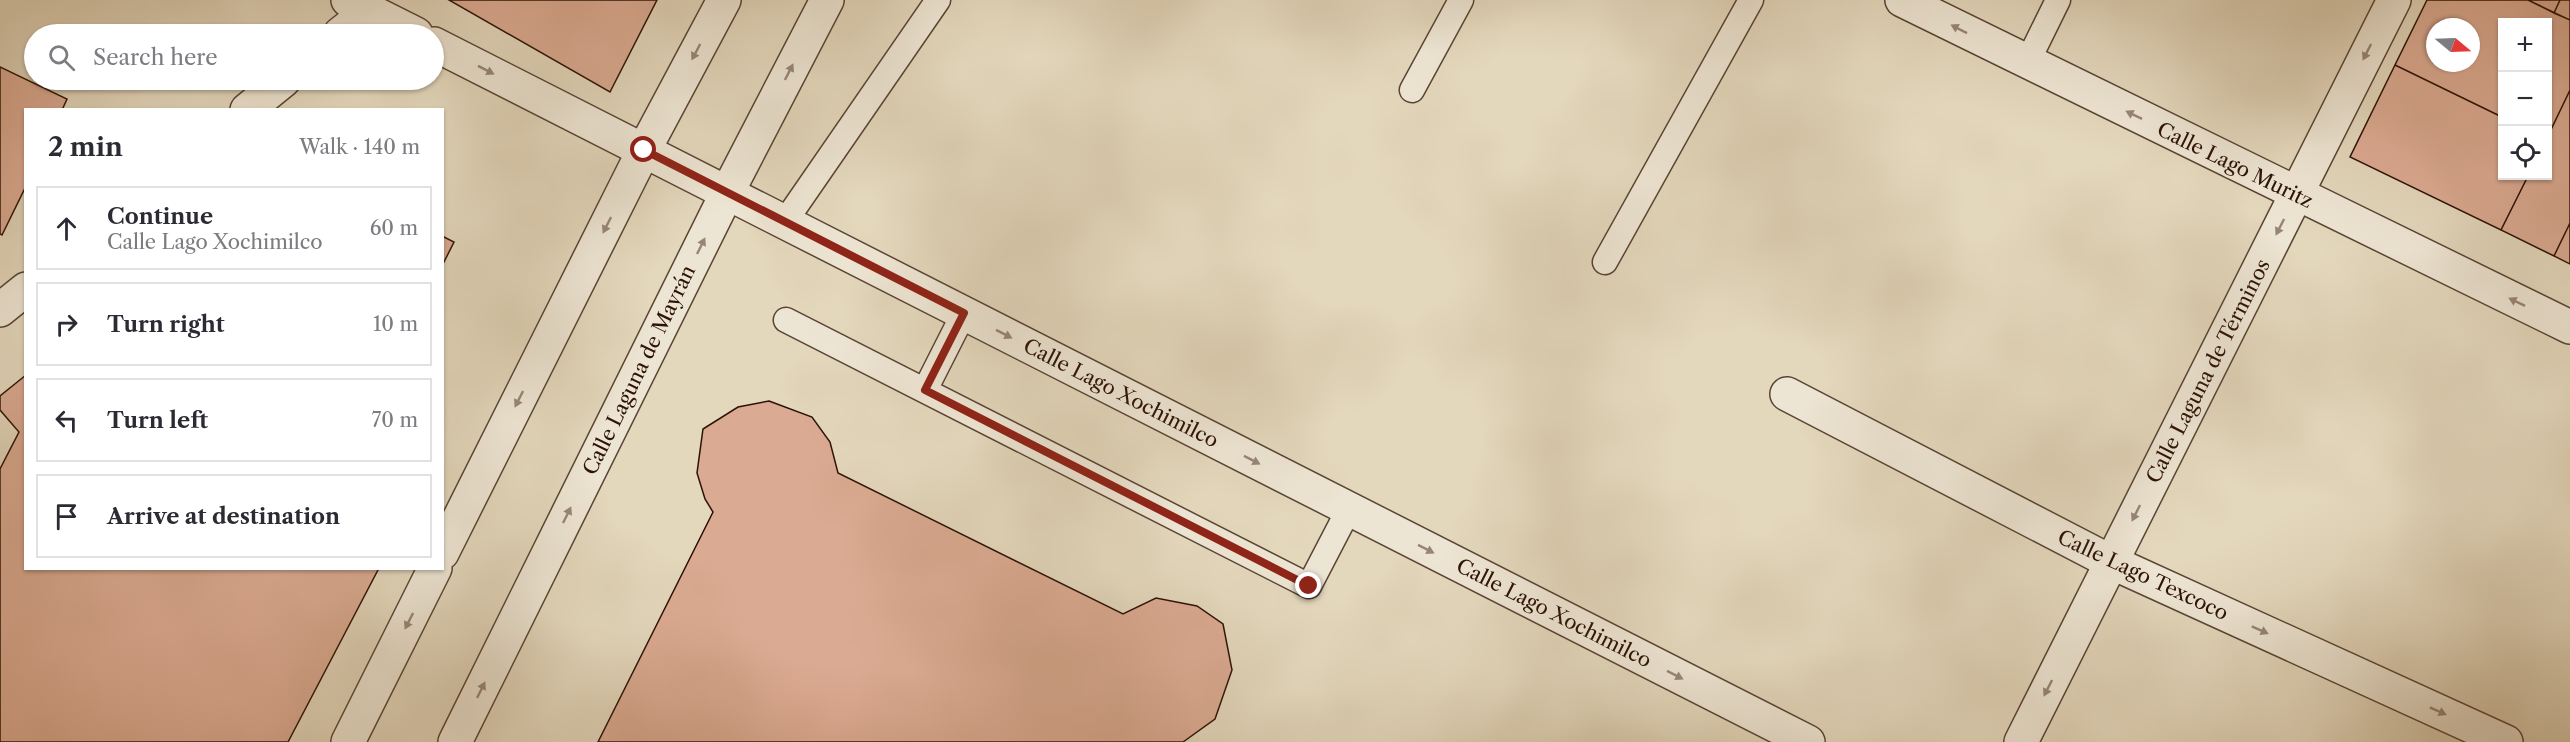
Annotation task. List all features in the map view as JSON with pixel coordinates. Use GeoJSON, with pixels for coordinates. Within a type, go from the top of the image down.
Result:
{"type":"FeatureCollection","features":[{"type":"Feature","properties":{"kind":"street"},"geometry":{"type":"LineString","coordinates":[[444,549],[644,150],[724,0]]}},
{"type":"Feature","properties":{"kind":"street","name":"Calle Laguna de Mayrán"},"geometry":{"type":"LineString","coordinates":[[454,742],[727,193],[827,0]]}},
{"type":"Feature","properties":{"kind":"street","name":"Calle Lago Muritz"},"geometry":{"type":"LineString","coordinates":[[1902,0],[2296,195],[2570,327]]}},
{"type":"Feature","properties":{"kind":"street","name":"Calle Laguna de Términos"},"geometry":{"type":"LineString","coordinates":[[2021,742],[2394,0]]}},
{"type":"Feature","properties":{"kind":"street"},"geometry":{"type":"LineString","coordinates":[[346,24],[358,5],[396,24]]}},
{"type":"Feature","properties":{"kind":"street","name":"Calle Lago Xochimilco"},"geometry":{"type":"LineString","coordinates":[[444,49],[1808,742]]}},
{"type":"Feature","properties":{"kind":"street"},"geometry":{"type":"LineString","coordinates":[[249,108],[272,90]]}},
{"type":"Feature","properties":{"kind":"street"},"geometry":{"type":"LineString","coordinates":[[0,310],[24,291]]}},
{"type":"Feature","properties":{"kind":"street","name":"Calle Lago Texcoco"},"geometry":{"type":"LineString","coordinates":[[1787,394],[2111,562],[2506,742]]}},
{"type":"Feature","properties":{"kind":"street"},"geometry":{"type":"LineString","coordinates":[[348,742],[434,570]]}},
{"type":"Feature","properties":{"kind":"lane"},"geometry":{"type":"LineString","coordinates":[[784,223],[938,0]]}},
{"type":"Feature","properties":{"kind":"lane"},"geometry":{"type":"LineString","coordinates":[[1412,90],[1461,0]]}},
{"type":"Feature","properties":{"kind":"lane"},"geometry":{"type":"LineString","coordinates":[[1605,262],[1751,0]]}},
{"type":"Feature","properties":{"kind":"lane"},"geometry":{"type":"LineString","coordinates":[[2027,63],[2058,0]]}},
{"type":"Feature","properties":{"kind":"lane"},"geometry":{"type":"LineString","coordinates":[[925,390],[964,313]]}},
{"type":"Feature","properties":{"kind":"lane"},"geometry":{"type":"LineString","coordinates":[[786,320],[1309,586],[1349,509]]}},
{"type":"Feature","properties":{"kind":"building"},"geometry":{"type":"Polygon","coordinates":[[[449,0],[657,0],[610,92],[449,0]]]}},
{"type":"Feature","properties":{"kind":"building"},"geometry":{"type":"Polygon","coordinates":[[[2427,0],[2528,0],[2570,20],[2570,90],[2552,128],[2552,18],[2498,18],[2498,115],[2395,65],[2427,0]]]}},
{"type":"Feature","properties":{"kind":"building"},"geometry":{"type":"Polygon","coordinates":[[[2528,0],[2560,0],[2554,13],[2528,0]]]}},
{"type":"Feature","properties":{"kind":"building"},"geometry":{"type":"Polygon","coordinates":[[[2560,0],[2570,0],[2570,20],[2554,13],[2560,0]]]}},
{"type":"Feature","properties":{"kind":"building"},"geometry":{"type":"Polygon","coordinates":[[[2395,65],[2498,115],[2498,180],[2526,180],[2501,230],[2350,157],[2395,65]]]}},
{"type":"Feature","properties":{"kind":"building"},"geometry":{"type":"Polygon","coordinates":[[[0,67],[24,78],[24,90],[48,90],[67,99],[63,108],[24,108],[24,190],[2,235],[0,234],[0,67]]]}},
{"type":"Feature","properties":{"kind":"building"},"geometry":{"type":"Polygon","coordinates":[[[2570,90],[2570,223],[2554,256],[2501,230],[2526,180],[2552,180],[2552,128],[2570,90]]]}},
{"type":"Feature","properties":{"kind":"building"},"geometry":{"type":"Polygon","coordinates":[[[2570,223],[2570,264],[2554,256],[2570,223]]]}},
{"type":"Feature","properties":{"kind":"building"},"geometry":{"type":"Polygon","coordinates":[[[444,237],[454,242],[444,262],[444,237]]]}},
{"type":"Feature","properties":{"kind":"building"},"geometry":{"type":"Polygon","coordinates":[[[24,377],[24,570],[378,570],[288,742],[0,742],[0,469],[19,432],[0,410],[0,396],[24,377]]]}},
{"type":"Feature","properties":{"kind":"building"},"geometry":{"type":"Polygon","coordinates":[[[769,401],[812,417],[830,442],[838,473],[1123,614],[1156,598],[1197,606],[1223,624],[1232,670],[1215,719],[1183,742],[598,742],[713,512],[705,499],[697,473],[703,429],[738,407],[769,401]]]}},
{"type":"Feature","properties":{"kind":"route"},"geometry":{"type":"LineString","coordinates":[[644,150],[964,313],[925,390],[1309,586]]}}]}
